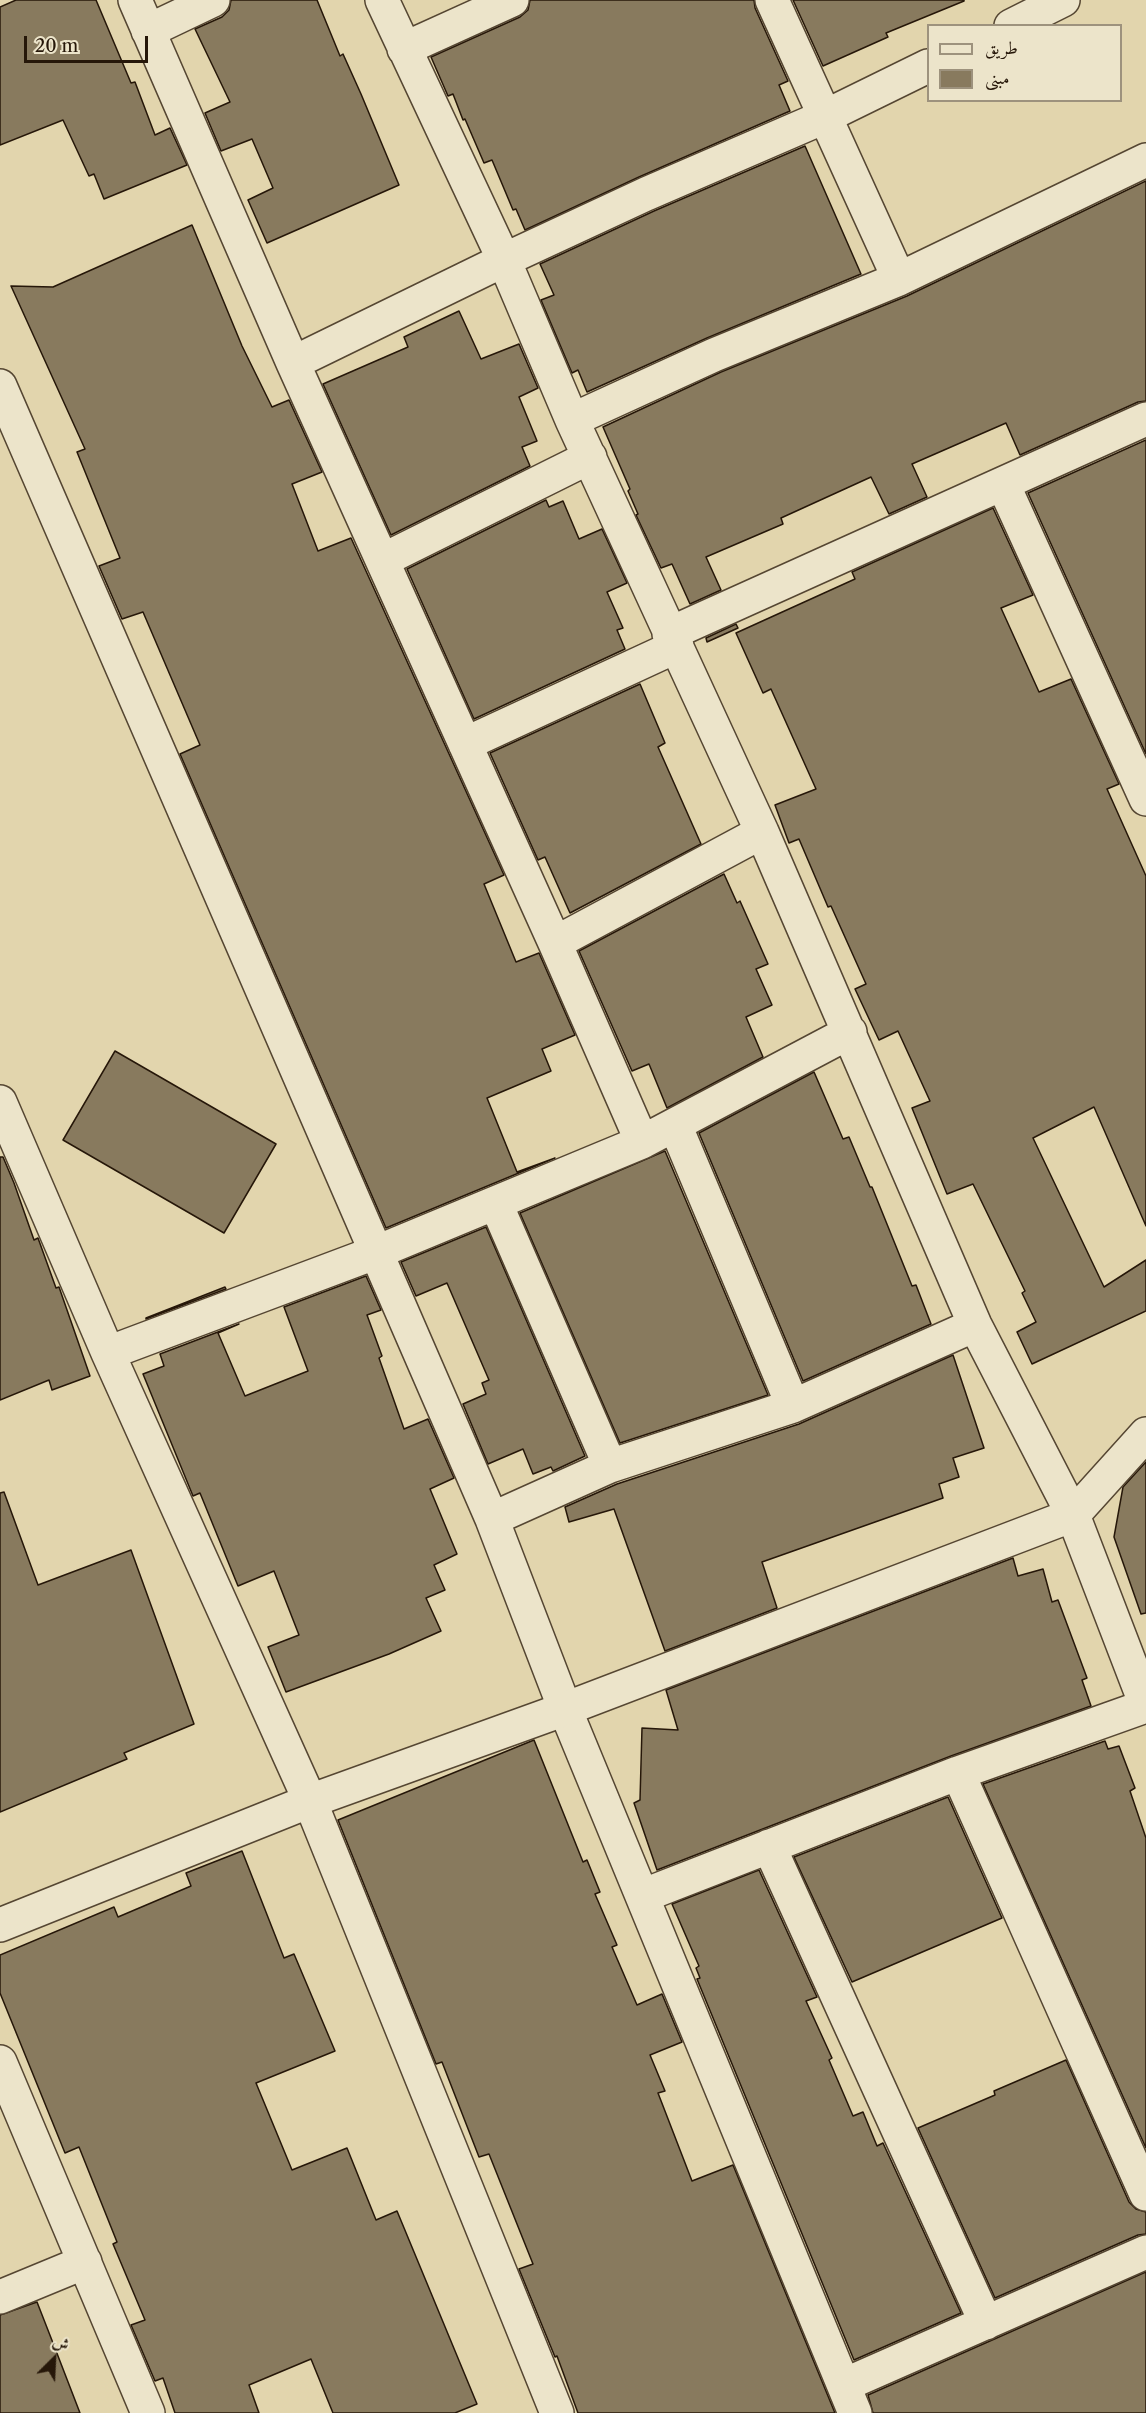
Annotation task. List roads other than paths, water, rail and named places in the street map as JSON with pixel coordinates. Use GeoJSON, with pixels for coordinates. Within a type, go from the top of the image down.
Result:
{"type":"FeatureCollection","features":[{"type":"Feature","properties":{"kind":"street"},"geometry":{"type":"LineString","coordinates":[[135,0],[293,363],[555,943],[642,1142]]}},
{"type":"Feature","properties":{"kind":"street"},"geometry":{"type":"LineString","coordinates":[[148,31],[213,0]]}},
{"type":"Feature","properties":{"kind":"street"},"geometry":{"type":"LineString","coordinates":[[382,0],[504,260],[572,420],[762,832],[975,1325],[1073,1515],[1146,1706],[958,1773],[642,1896]]}},
{"type":"Feature","properties":{"kind":"street"},"geometry":{"type":"LineString","coordinates":[[404,49],[512,0]]}},
{"type":"Feature","properties":{"kind":"street"},"geometry":{"type":"LineString","coordinates":[[772,0],[899,279]]}},
{"type":"Feature","properties":{"kind":"street"},"geometry":{"type":"LineString","coordinates":[[1015,24],[1063,0]]}},
{"type":"Feature","properties":{"kind":"street"},"geometry":{"type":"LineString","coordinates":[[293,363],[504,260],[646,194],[824,117],[927,66]]}},
{"type":"Feature","properties":{"kind":"street"},"geometry":{"type":"LineString","coordinates":[[572,420],[714,355],[899,279],[1146,160]]}},
{"type":"Feature","properties":{"kind":"street"},"geometry":{"type":"LineString","coordinates":[[0,386],[492,1520],[565,1709],[849,2399],[986,2324],[1146,2252]]}},
{"type":"Feature","properties":{"kind":"street"},"geometry":{"type":"LineString","coordinates":[[465,744],[673,640],[1146,419]]}},
{"type":"Feature","properties":{"kind":"street"},"geometry":{"type":"LineString","coordinates":[[383,560],[590,457]]}},
{"type":"Feature","properties":{"kind":"street"},"geometry":{"type":"LineString","coordinates":[[1003,484],[1146,799]]}},
{"type":"Feature","properties":{"kind":"street"},"geometry":{"type":"LineString","coordinates":[[555,943],[762,832]]}},
{"type":"Feature","properties":{"kind":"street"},"geometry":{"type":"LineString","coordinates":[[108,1353],[377,1252],[642,1142],[850,1032]]}},
{"type":"Feature","properties":{"kind":"street"},"geometry":{"type":"LineString","coordinates":[[0,1102],[108,1353],[310,1801],[557,2413]]}},
{"type":"Feature","properties":{"kind":"street"},"geometry":{"type":"LineString","coordinates":[[675,1125],[793,1406]]}},
{"type":"Feature","properties":{"kind":"street"},"geometry":{"type":"LineString","coordinates":[[496,1204],[610,1466]]}},
{"type":"Feature","properties":{"kind":"street"},"geometry":{"type":"LineString","coordinates":[[492,1520],[610,1466],[793,1406],[975,1325]]}},
{"type":"Feature","properties":{"kind":"street"},"geometry":{"type":"LineString","coordinates":[[0,1925],[310,1801],[565,1709],[1073,1515],[1146,1434]]}},
{"type":"Feature","properties":{"kind":"street"},"geometry":{"type":"LineString","coordinates":[[958,1773],[1146,2194]]}},
{"type":"Feature","properties":{"kind":"street"},"geometry":{"type":"LineString","coordinates":[[769,1846],[986,2324]]}},
{"type":"Feature","properties":{"kind":"street"},"geometry":{"type":"LineString","coordinates":[[0,2062],[148,2413]]}},
{"type":"Feature","properties":{"kind":"street"},"geometry":{"type":"LineString","coordinates":[[0,2297],[85,2262]]}}]}
